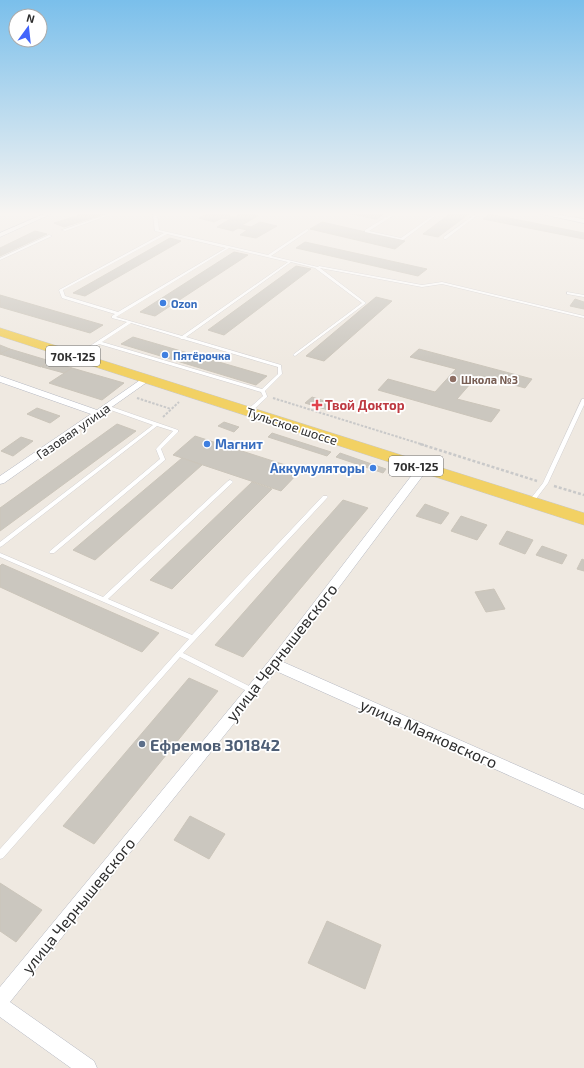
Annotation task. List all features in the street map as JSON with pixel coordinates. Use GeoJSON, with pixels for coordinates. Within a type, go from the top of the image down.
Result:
{"type":"FeatureCollection","features":[{"type":"Feature","properties":{"kind":"main road","name":"Тульское шоссе"},"geometry":{"type":"LineString","coordinates":[[0,332],[584,519]]}},
{"type":"Feature","properties":{"kind":"street"},"geometry":{"type":"LineString","coordinates":[[0,379],[97,413]]}},
{"type":"Feature","properties":{"kind":"street","name":"Газовая улица"},"geometry":{"type":"LineString","coordinates":[[0,481],[146,380]]}},
{"type":"Feature","properties":{"kind":"street","name":"улица Чернышевского"},"geometry":{"type":"LineString","coordinates":[[0,1001],[251,690],[274,664],[423,468]]}},
{"type":"Feature","properties":{"kind":"street","name":"улица Маяковского"},"geometry":{"type":"LineString","coordinates":[[274,664],[584,802]]}},
{"type":"Feature","properties":{"kind":"street"},"geometry":{"type":"LineString","coordinates":[[0,1006],[87,1068]]}},
{"type":"Feature","properties":{"kind":"lane"},"geometry":{"type":"LineString","coordinates":[[112,263],[61,290],[63,297],[119,314]]}},
{"type":"Feature","properties":{"kind":"lane"},"geometry":{"type":"LineString","coordinates":[[203,263],[113,317],[280,366],[280,374],[248,412]]}},
{"type":"Feature","properties":{"kind":"lane"},"geometry":{"type":"LineString","coordinates":[[182,338],[288,263]]}},
{"type":"Feature","properties":{"kind":"lane"},"geometry":{"type":"LineString","coordinates":[[299,263],[422,286],[442,283],[584,317]]}},
{"type":"Feature","properties":{"kind":"lane"},"geometry":{"type":"LineString","coordinates":[[295,355],[364,303],[316,267]]}},
{"type":"Feature","properties":{"kind":"lane"},"geometry":{"type":"LineString","coordinates":[[568,293],[584,296]]}},
{"type":"Feature","properties":{"kind":"lane"},"geometry":{"type":"LineString","coordinates":[[75,357],[130,322]]}},
{"type":"Feature","properties":{"kind":"lane"},"geometry":{"type":"LineString","coordinates":[[98,342],[264,393]]}},
{"type":"Feature","properties":{"kind":"lane"},"geometry":{"type":"LineString","coordinates":[[531,502],[545,483],[584,400]]}},
{"type":"Feature","properties":{"kind":"lane"},"geometry":{"type":"LineString","coordinates":[[52,552],[163,459],[158,449],[176,431],[107,407]]}},
{"type":"Feature","properties":{"kind":"lane"},"geometry":{"type":"LineString","coordinates":[[0,545],[157,424]]}},
{"type":"Feature","properties":{"kind":"lane"},"geometry":{"type":"LineString","coordinates":[[104,600],[230,482]]}},
{"type":"Feature","properties":{"kind":"lane"},"geometry":{"type":"LineString","coordinates":[[0,855],[193,638],[325,497]]}},
{"type":"Feature","properties":{"kind":"lane"},"geometry":{"type":"LineString","coordinates":[[0,555],[193,638]]}},
{"type":"Feature","properties":{"kind":"lane"},"geometry":{"type":"LineString","coordinates":[[179,654],[251,690]]}},
{"type":"Feature","properties":{"kind":"path"},"geometry":{"type":"LineString","coordinates":[[264,393],[584,495]]}},
{"type":"Feature","properties":{"kind":"path"},"geometry":{"type":"LineString","coordinates":[[125,394],[171,409]]}},
{"type":"Feature","properties":{"kind":"building"},"geometry":{"type":"Polygon","coordinates":[[[126,263],[143,263],[85,296],[73,293],[126,263]]]}},
{"type":"Feature","properties":{"kind":"building"},"geometry":{"type":"Polygon","coordinates":[[[217,263],[236,263],[155,316],[140,312],[217,263]]]}},
{"type":"Feature","properties":{"kind":"building"},"geometry":{"type":"Polygon","coordinates":[[[361,263],[399,263],[427,269],[418,276],[361,263]]]}},
{"type":"Feature","properties":{"kind":"building"},"geometry":{"type":"Polygon","coordinates":[[[296,266],[311,269],[224,335],[208,330],[296,266]]]}},
{"type":"Feature","properties":{"kind":"building"},"geometry":{"type":"Polygon","coordinates":[[[0,295],[103,325],[90,333],[0,307],[0,295]]]}},
{"type":"Feature","properties":{"kind":"building"},"geometry":{"type":"Polygon","coordinates":[[[376,297],[392,301],[324,361],[306,356],[376,297]]]}},
{"type":"Feature","properties":{"kind":"building"},"geometry":{"type":"Polygon","coordinates":[[[575,299],[584,302],[584,309],[570,306],[575,299]]]}},
{"type":"Feature","properties":{"kind":"building"},"geometry":{"type":"Polygon","coordinates":[[[133,337],[267,376],[256,385],[121,344],[133,337]]]}},
{"type":"Feature","properties":{"kind":"building"},"geometry":{"type":"Polygon","coordinates":[[[0,345],[10,349],[0,354],[0,345]]]}},
{"type":"Feature","properties":{"kind":"building"},"geometry":{"type":"Polygon","coordinates":[[[10,349],[50,361],[41,367],[0,354],[10,349]]]}},
{"type":"Feature","properties":{"kind":"building"},"geometry":{"type":"Polygon","coordinates":[[[419,349],[532,379],[525,388],[478,375],[457,399],[500,410],[491,422],[378,390],[388,379],[435,392],[456,369],[410,357],[419,349]]]}},
{"type":"Feature","properties":{"kind":"building"},"geometry":{"type":"Polygon","coordinates":[[[50,361],[72,368],[64,373],[42,367],[50,361]]]}},
{"type":"Feature","properties":{"kind":"building"},"geometry":{"type":"Polygon","coordinates":[[[72,368],[124,383],[102,400],[49,383],[72,368]]]}},
{"type":"Feature","properties":{"kind":"building"},"geometry":{"type":"Polygon","coordinates":[[[312,397],[334,404],[328,410],[305,403],[312,397]]]}},
{"type":"Feature","properties":{"kind":"building"},"geometry":{"type":"Polygon","coordinates":[[[37,408],[60,416],[50,423],[27,414],[37,408]]]}},
{"type":"Feature","properties":{"kind":"building"},"geometry":{"type":"Polygon","coordinates":[[[224,422],[239,427],[234,432],[218,426],[224,422]]]}},
{"type":"Feature","properties":{"kind":"building"},"geometry":{"type":"Polygon","coordinates":[[[117,424],[136,431],[0,531],[0,508],[117,424]]]}},
{"type":"Feature","properties":{"kind":"building"},"geometry":{"type":"Polygon","coordinates":[[[272,433],[331,452],[327,456],[268,437],[272,433]]]}},
{"type":"Feature","properties":{"kind":"building"},"geometry":{"type":"Polygon","coordinates":[[[195,436],[301,470],[281,491],[173,455],[195,436]]]}},
{"type":"Feature","properties":{"kind":"building"},"geometry":{"type":"Polygon","coordinates":[[[21,437],[33,441],[13,456],[1,451],[21,437]]]}},
{"type":"Feature","properties":{"kind":"building"},"geometry":{"type":"Polygon","coordinates":[[[340,453],[386,469],[383,473],[336,457],[340,453]]]}},
{"type":"Feature","properties":{"kind":"building"},"geometry":{"type":"Polygon","coordinates":[[[182,458],[202,465],[95,560],[73,550],[182,458]]]}},
{"type":"Feature","properties":{"kind":"building"},"geometry":{"type":"Polygon","coordinates":[[[252,482],[272,489],[172,589],[150,580],[252,482]]]}},
{"type":"Feature","properties":{"kind":"building"},"geometry":{"type":"Polygon","coordinates":[[[343,500],[368,508],[243,657],[215,645],[343,500]]]}},
{"type":"Feature","properties":{"kind":"building"},"geometry":{"type":"Polygon","coordinates":[[[425,504],[449,513],[441,524],[416,516],[425,504]]]}},
{"type":"Feature","properties":{"kind":"building"},"geometry":{"type":"Polygon","coordinates":[[[461,516],[487,525],[477,540],[451,531],[461,516]]]}},
{"type":"Feature","properties":{"kind":"building"},"geometry":{"type":"Polygon","coordinates":[[[507,531],[533,540],[525,554],[499,544],[507,531]]]}},
{"type":"Feature","properties":{"kind":"building"},"geometry":{"type":"Polygon","coordinates":[[[542,546],[567,555],[562,564],[536,555],[542,546]]]}},
{"type":"Feature","properties":{"kind":"building"},"geometry":{"type":"Polygon","coordinates":[[[582,559],[584,560],[584,571],[577,569],[582,559]]]}},
{"type":"Feature","properties":{"kind":"building"},"geometry":{"type":"Polygon","coordinates":[[[2,564],[159,633],[142,652],[0,587],[0,566],[2,564]]]}},
{"type":"Feature","properties":{"kind":"building"},"geometry":{"type":"Polygon","coordinates":[[[494,589],[505,609],[486,612],[475,592],[494,589]]]}},
{"type":"Feature","properties":{"kind":"building"},"geometry":{"type":"Polygon","coordinates":[[[189,678],[218,691],[94,844],[63,826],[189,678]]]}},
{"type":"Feature","properties":{"kind":"building"},"geometry":{"type":"Polygon","coordinates":[[[190,816],[225,834],[209,859],[174,840],[190,816]]]}},
{"type":"Feature","properties":{"kind":"building"},"geometry":{"type":"Polygon","coordinates":[[[0,883],[42,910],[16,942],[0,931],[0,883]]]}},
{"type":"Feature","properties":{"kind":"building"},"geometry":{"type":"Polygon","coordinates":[[[327,921],[381,945],[365,989],[308,963],[327,921]]]}},
{"type":"Feature","properties":{"kind":"place","name":"Ozon"},"geometry":{"type":"Point","coordinates":[163,303]}},
{"type":"Feature","properties":{"kind":"place","name":"Пятёрочка"},"geometry":{"type":"Point","coordinates":[165,355]}},
{"type":"Feature","properties":{"kind":"place","name":"Школа №3"},"geometry":{"type":"Point","coordinates":[453,379]}},
{"type":"Feature","properties":{"kind":"place","name":"Твой Доктор"},"geometry":{"type":"Point","coordinates":[317,405]}},
{"type":"Feature","properties":{"kind":"place","name":"Магнит"},"geometry":{"type":"Point","coordinates":[207,444]}},
{"type":"Feature","properties":{"kind":"place","name":"Аккумуляторы"},"geometry":{"type":"Point","coordinates":[373,468]}},
{"type":"Feature","properties":{"kind":"place","name":"Ефремов 301842"},"geometry":{"type":"Point","coordinates":[142,744]}}]}
